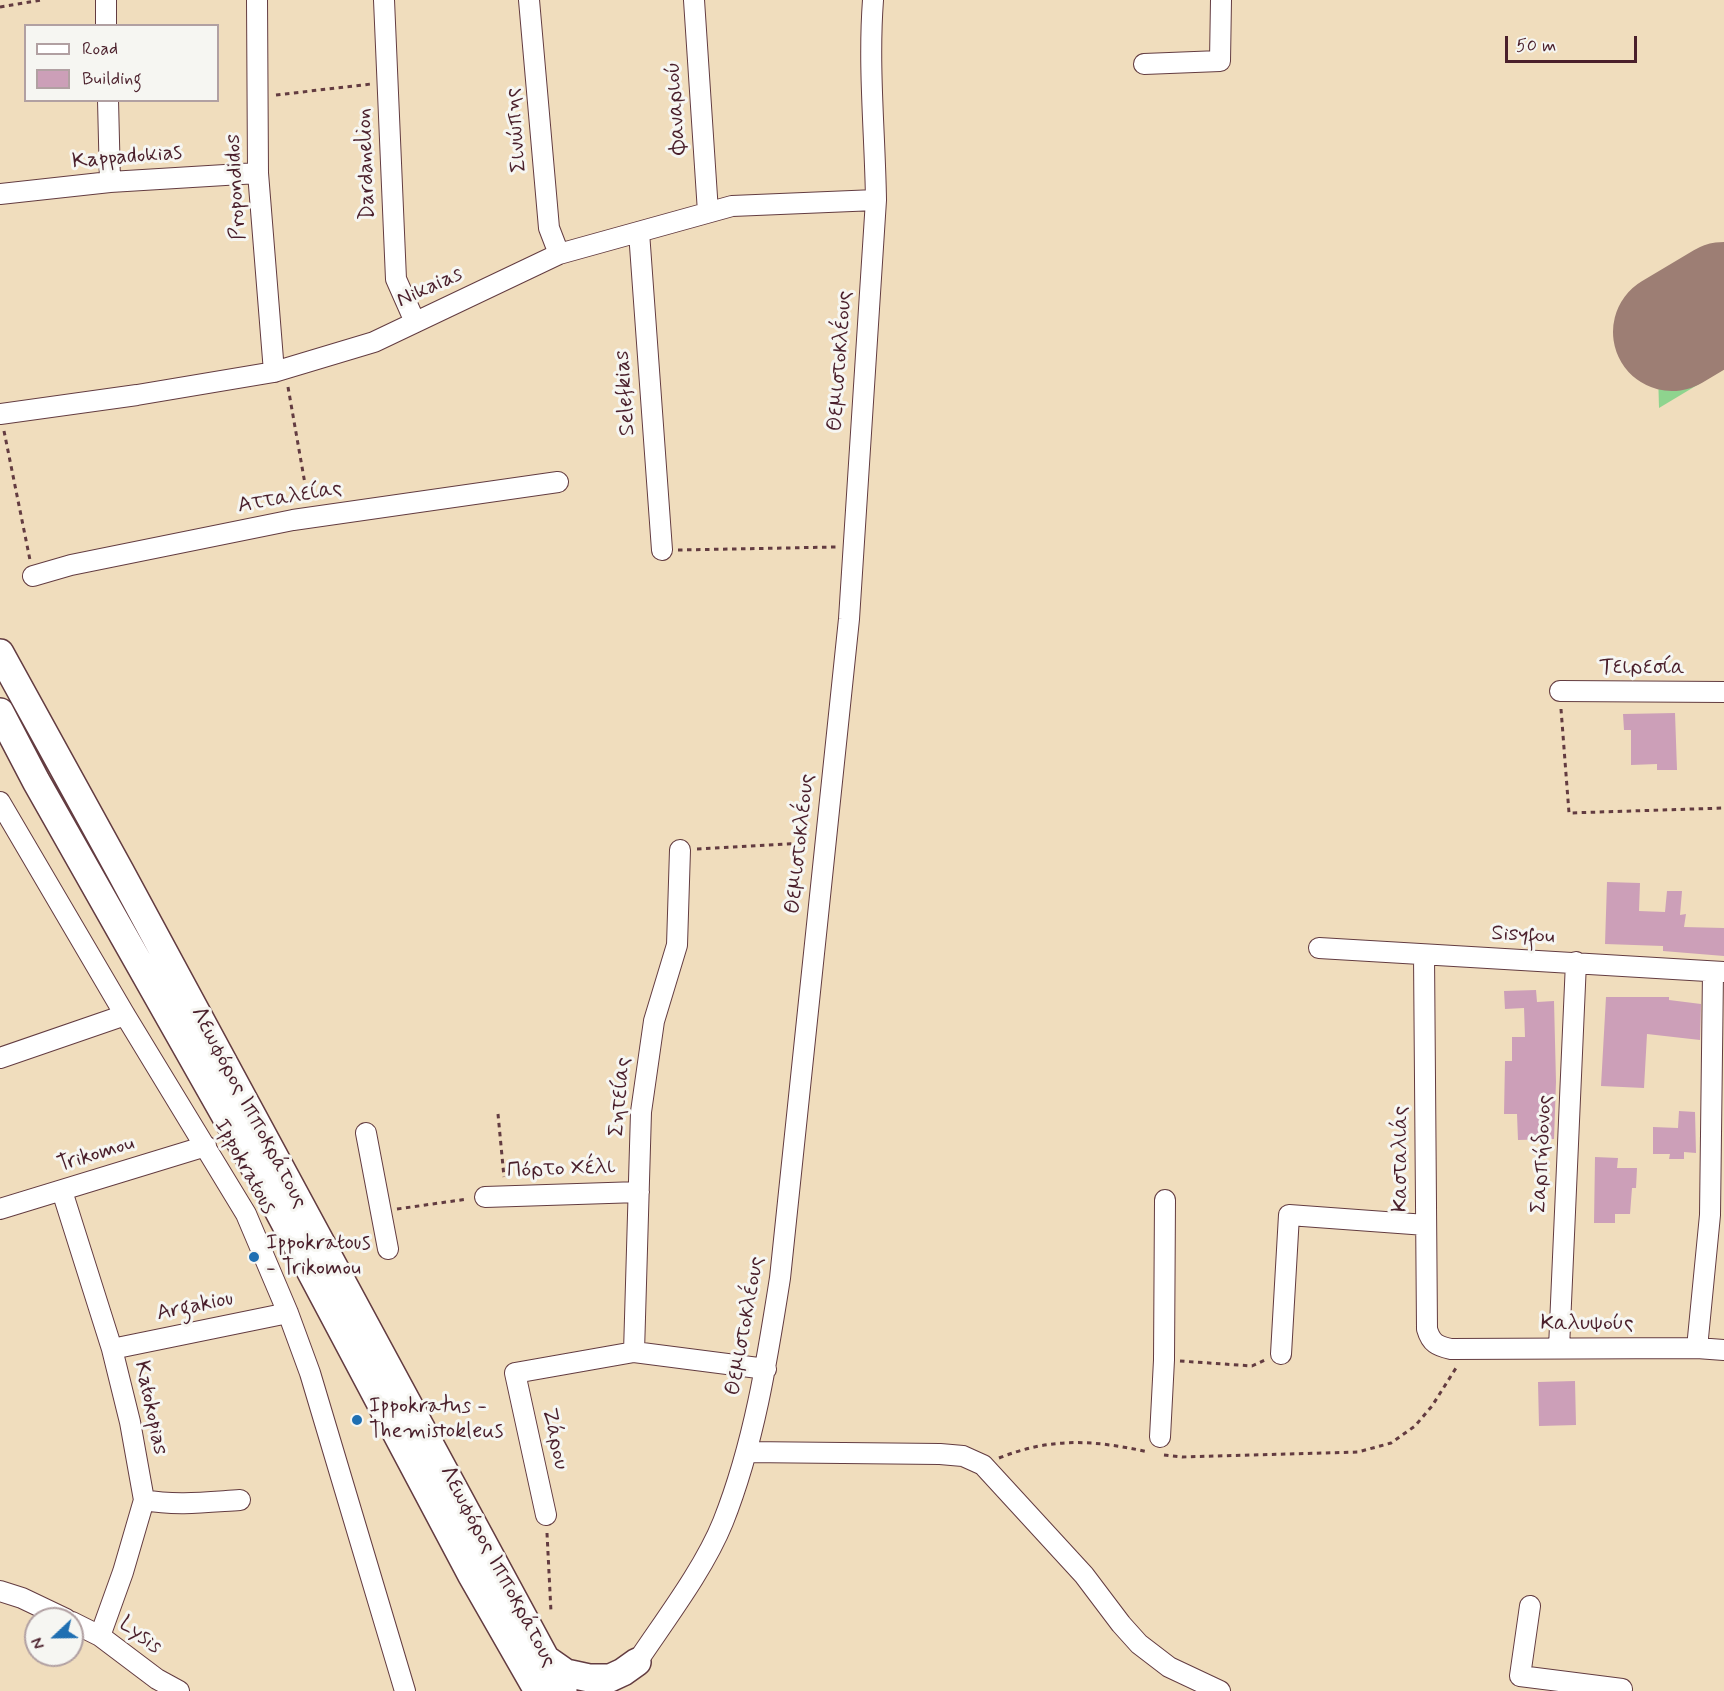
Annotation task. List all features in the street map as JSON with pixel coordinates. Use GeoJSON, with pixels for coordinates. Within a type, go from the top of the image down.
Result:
{"type":"FeatureCollection","features":[{"type":"Feature","properties":{"kind":"main road","name":"Λεωφόρος Ιπποκράτους"},"geometry":{"type":"LineString","coordinates":[[0,653],[563,1691]]}},
{"type":"Feature","properties":{"kind":"main road","name":"Λεωφόρος Ιπποκράτους"},"geometry":{"type":"LineString","coordinates":[[0,712],[41,791],[273,1201],[471,1574],[538,1691]]}},
{"type":"Feature","properties":{"kind":"main road"},"geometry":{"type":"LineString","coordinates":[[546,1659],[566,1673],[589,1678],[610,1678],[637,1662]]}},
{"type":"Feature","properties":{"kind":"main road"},"geometry":{"type":"LineString","coordinates":[[624,1691],[637,1662]]}},
{"type":"Feature","properties":{"kind":"street"},"geometry":{"type":"LineString","coordinates":[[106,0],[106,24]]}},
{"type":"Feature","properties":{"kind":"street","name":"Propondidos"},"geometry":{"type":"LineString","coordinates":[[257,0],[258,172],[280,370]]}},
{"type":"Feature","properties":{"kind":"street","name":"Dardanelion"},"geometry":{"type":"LineString","coordinates":[[384,0],[396,279],[415,321]]}},
{"type":"Feature","properties":{"kind":"street","name":"Σινώπης"},"geometry":{"type":"LineString","coordinates":[[529,0],[549,228],[559,254]]}},
{"type":"Feature","properties":{"kind":"street","name":"Φαναριού"},"geometry":{"type":"LineString","coordinates":[[694,0],[708,212]]}},
{"type":"Feature","properties":{"kind":"street","name":"Θεμιστοκλέους"},"geometry":{"type":"LineString","coordinates":[[637,1662],[683,1593],[722,1524],[746,1452],[766,1369],[781,1266],[849,619],[876,201],[871,98],[873,0]]}},
{"type":"Feature","properties":{"kind":"street"},"geometry":{"type":"LineString","coordinates":[[1144,64],[1220,61],[1221,0]]}},
{"type":"Feature","properties":{"kind":"street"},"geometry":{"type":"LineString","coordinates":[[108,102],[110,182]]}},
{"type":"Feature","properties":{"kind":"street","name":"Kappadokias"},"geometry":{"type":"LineString","coordinates":[[0,194],[110,182],[258,172]]}},
{"type":"Feature","properties":{"kind":"street","name":"Nikaias"},"geometry":{"type":"LineString","coordinates":[[0,414],[137,395],[280,370],[374,342],[559,254],[732,206],[876,201]]}},
{"type":"Feature","properties":{"kind":"street","name":"Selefkias"},"geometry":{"type":"LineString","coordinates":[[639,232],[662,550]]}},
{"type":"Feature","properties":{"kind":"street","name":"Ατταλείας"},"geometry":{"type":"LineString","coordinates":[[33,576],[71,565],[311,518],[558,482]]}},
{"type":"Feature","properties":{"kind":"street","name":"Τειρεσία"},"geometry":{"type":"LineString","coordinates":[[1560,692],[1724,692]]}},
{"type":"Feature","properties":{"kind":"street","name":"Ippokratous"},"geometry":{"type":"LineString","coordinates":[[0,802],[125,1015],[246,1214],[288,1312],[310,1373],[405,1691]]}},
{"type":"Feature","properties":{"kind":"street","name":"Σητείας"},"geometry":{"type":"LineString","coordinates":[[634,1352],[641,1112],[654,1021],[677,945],[680,850]]}},
{"type":"Feature","properties":{"kind":"street","name":"Sisyfou"},"geometry":{"type":"LineString","coordinates":[[1319,948],[1718,972]]}},
{"type":"Feature","properties":{"kind":"street","name":"Κασταλιάς"},"geometry":{"type":"LineString","coordinates":[[1424,955],[1426,1329],[1430,1339],[1438,1347],[1460,1349]]}},
{"type":"Feature","properties":{"kind":"street","name":"Σαρπήδονος"},"geometry":{"type":"LineString","coordinates":[[1559,1348],[1576,962]]}},
{"type":"Feature","properties":{"kind":"street"},"geometry":{"type":"LineString","coordinates":[[1697,1348],[1717,1215],[1718,972]]}},
{"type":"Feature","properties":{"kind":"street"},"geometry":{"type":"LineString","coordinates":[[0,1058],[125,1015]]}},
{"type":"Feature","properties":{"kind":"street"},"geometry":{"type":"LineString","coordinates":[[366,1133],[388,1249]]}},
{"type":"Feature","properties":{"kind":"street","name":"Trikomou"},"geometry":{"type":"LineString","coordinates":[[0,1209],[206,1146]]}},
{"type":"Feature","properties":{"kind":"street","name":"Katokopias"},"geometry":{"type":"LineString","coordinates":[[62,1191],[112,1349],[130,1422],[144,1500],[123,1572],[100,1635]]}},
{"type":"Feature","properties":{"kind":"street","name":"Πόρτο Χέλι"},"geometry":{"type":"LineString","coordinates":[[485,1197],[639,1192]]}},
{"type":"Feature","properties":{"kind":"street"},"geometry":{"type":"LineString","coordinates":[[1156,1448],[1164,1360],[1166,1200]]}},
{"type":"Feature","properties":{"kind":"street"},"geometry":{"type":"LineString","coordinates":[[1281,1354],[1289,1215],[1426,1225]]}},
{"type":"Feature","properties":{"kind":"street","name":"Argakiou"},"geometry":{"type":"LineString","coordinates":[[112,1349],[288,1312]]}},
{"type":"Feature","properties":{"kind":"street","name":"Καλυψούς"},"geometry":{"type":"LineString","coordinates":[[1460,1349],[1697,1348],[1724,1350]]}},
{"type":"Feature","properties":{"kind":"street"},"geometry":{"type":"LineString","coordinates":[[634,1352],[766,1369]]}},
{"type":"Feature","properties":{"kind":"street","name":"Ζάρου"},"geometry":{"type":"LineString","coordinates":[[546,1515],[515,1373],[634,1352]]}},
{"type":"Feature","properties":{"kind":"street"},"geometry":{"type":"LineString","coordinates":[[746,1452],[940,1454],[963,1456],[983,1465],[1084,1575],[1139,1644],[1169,1667],[1220,1691]]}},
{"type":"Feature","properties":{"kind":"street"},"geometry":{"type":"LineString","coordinates":[[144,1500],[164,1504],[240,1500]]}},
{"type":"Feature","properties":{"kind":"street"},"geometry":{"type":"LineString","coordinates":[[0,1591],[41,1607]]}},
{"type":"Feature","properties":{"kind":"street"},"geometry":{"type":"LineString","coordinates":[[1530,1606],[1520,1676],[1622,1689]]}},
{"type":"Feature","properties":{"kind":"street","name":"Lysis"},"geometry":{"type":"LineString","coordinates":[[84,1628],[100,1635],[157,1678],[179,1691]]}},
{"type":"Feature","properties":{"kind":"path"},"geometry":{"type":"LineString","coordinates":[[0,7],[42,0]]}},
{"type":"Feature","properties":{"kind":"path"},"geometry":{"type":"LineString","coordinates":[[258,97],[388,82]]}},
{"type":"Feature","properties":{"kind":"path"},"geometry":{"type":"LineString","coordinates":[[280,370],[311,518]]}},
{"type":"Feature","properties":{"kind":"path"},"geometry":{"type":"LineString","coordinates":[[0,414],[33,576]]}},
{"type":"Feature","properties":{"kind":"path"},"geometry":{"type":"LineString","coordinates":[[662,550],[853,546]]}},
{"type":"Feature","properties":{"kind":"path"},"geometry":{"type":"LineString","coordinates":[[1560,692],[1569,813],[1724,808]]}},
{"type":"Feature","properties":{"kind":"path"},"geometry":{"type":"LineString","coordinates":[[680,850],[825,842]]}},
{"type":"Feature","properties":{"kind":"path"},"geometry":{"type":"LineString","coordinates":[[498,1114],[506,1196]]}},
{"type":"Feature","properties":{"kind":"path"},"geometry":{"type":"LineString","coordinates":[[381,1212],[485,1197]]}},
{"type":"Feature","properties":{"kind":"path"},"geometry":{"type":"LineString","coordinates":[[983,1465],[1022,1449],[1064,1442],[1156,1448],[1182,1457],[1358,1452],[1390,1443],[1415,1426],[1432,1406],[1460,1349]]}},
{"type":"Feature","properties":{"kind":"path"},"geometry":{"type":"LineString","coordinates":[[1164,1360],[1252,1366],[1281,1354]]}},
{"type":"Feature","properties":{"kind":"path"},"geometry":{"type":"LineString","coordinates":[[546,1515],[551,1612]]}},
{"type":"Feature","properties":{"kind":"green space"},"geometry":{"type":"Polygon","coordinates":[[[1724,333],[1724,369],[1659,408],[1658,372],[1724,333]]]}},
{"type":"Feature","properties":{"kind":"building"},"geometry":{"type":"Polygon","coordinates":[[[1675,713],[1677,770],[1657,770],[1657,764],[1631,765],[1631,730],[1624,730],[1623,714],[1675,713]]]}},
{"type":"Feature","properties":{"kind":"building"},"geometry":{"type":"Polygon","coordinates":[[[1607,882],[1640,883],[1639,911],[1665,912],[1667,891],[1682,891],[1680,915],[1686,914],[1684,927],[1724,928],[1724,956],[1663,951],[1663,946],[1605,944],[1607,882]]]}},
{"type":"Feature","properties":{"kind":"building"},"geometry":{"type":"Polygon","coordinates":[[[1536,990],[1537,1002],[1554,1001],[1556,1082],[1554,1139],[1518,1140],[1517,1114],[1504,1114],[1505,1061],[1512,1061],[1512,1037],[1525,1037],[1524,1008],[1505,1009],[1504,991],[1536,990]]]}},
{"type":"Feature","properties":{"kind":"building"},"geometry":{"type":"Polygon","coordinates":[[[1606,997],[1669,997],[1669,1000],[1701,1004],[1700,1040],[1647,1034],[1644,1088],[1601,1086],[1606,997]]]}},
{"type":"Feature","properties":{"kind":"building"},"geometry":{"type":"Polygon","coordinates":[[[1679,1111],[1695,1112],[1696,1153],[1684,1152],[1684,1159],[1669,1159],[1670,1154],[1653,1154],[1653,1127],[1678,1128],[1679,1111]]]}},
{"type":"Feature","properties":{"kind":"building"},"geometry":{"type":"Polygon","coordinates":[[[1595,1157],[1618,1158],[1617,1168],[1637,1168],[1636,1188],[1632,1188],[1630,1214],[1615,1214],[1615,1223],[1594,1223],[1595,1157]]]}},
{"type":"Feature","properties":{"kind":"building"},"geometry":{"type":"Polygon","coordinates":[[[1575,1381],[1576,1425],[1539,1426],[1538,1382],[1575,1381]]]}},
{"type":"Feature","properties":{"kind":"runway"},"geometry":{"type":"LineString","coordinates":[[1672,332],[1724,301]]}},
{"type":"Feature","properties":{"kind":"place","name":"Ippokratous - Trikomou"},"geometry":{"type":"Point","coordinates":[254,1257]}},
{"type":"Feature","properties":{"kind":"place","name":"Ippokratus - Themistokleus"},"geometry":{"type":"Point","coordinates":[357,1420]}}]}
